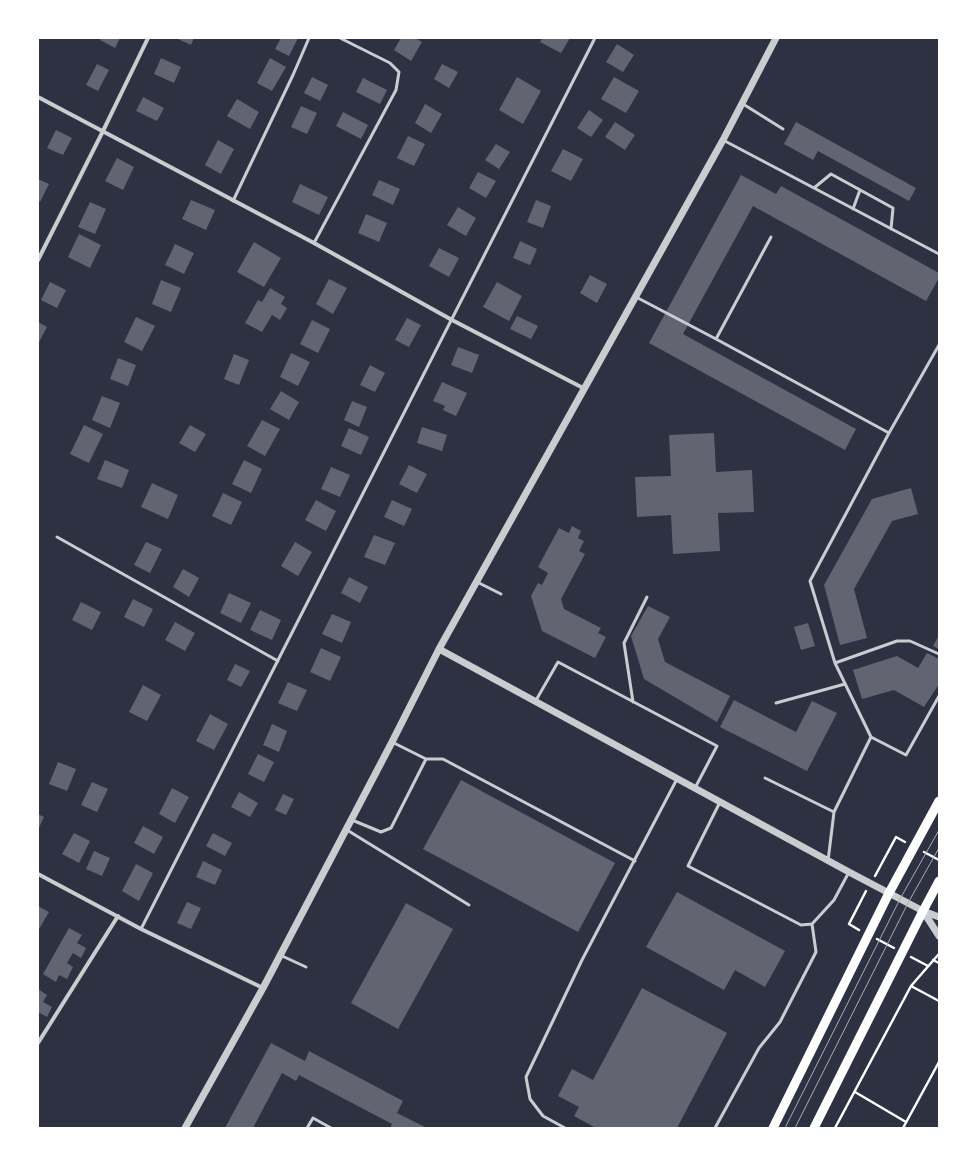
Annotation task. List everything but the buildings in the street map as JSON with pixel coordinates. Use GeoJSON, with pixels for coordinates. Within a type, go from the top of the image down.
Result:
{"type":"FeatureCollection","features":[{"type":"Feature","properties":{"kind":"main road"},"geometry":{"type":"LineString","coordinates":[[773,1128],[889,893],[939,801]]}},
{"type":"Feature","properties":{"kind":"main road"},"geometry":{"type":"LineString","coordinates":[[814,1128],[939,881]]}},
{"type":"Feature","properties":{"kind":"street"},"geometry":{"type":"LineString","coordinates":[[38,260],[148,38]]}},
{"type":"Feature","properties":{"kind":"street"},"geometry":{"type":"LineString","coordinates":[[185,1128],[263,988],[439,650],[723,140],[776,38]]}},
{"type":"Feature","properties":{"kind":"street"},"geometry":{"type":"LineString","coordinates":[[38,97],[232,201],[314,243],[452,320],[585,389]]}},
{"type":"Feature","properties":{"kind":"street"},"geometry":{"type":"LineString","coordinates":[[439,650],[828,861],[923,911],[939,917]]}},
{"type":"Feature","properties":{"kind":"street"},"geometry":{"type":"LineString","coordinates":[[38,874],[141,929],[263,988]]}},
{"type":"Feature","properties":{"kind":"street"},"geometry":{"type":"LineString","coordinates":[[923,911],[939,936]]}},
{"type":"Feature","properties":{"kind":"street"},"geometry":{"type":"LineString","coordinates":[[38,1043],[118,916]]}},
{"type":"Feature","properties":{"kind":"lane"},"geometry":{"type":"LineString","coordinates":[[232,201],[293,75],[309,38]]}},
{"type":"Feature","properties":{"kind":"lane"},"geometry":{"type":"LineString","coordinates":[[314,243],[396,90],[399,72],[390,63],[340,38]]}},
{"type":"Feature","properties":{"kind":"lane"},"geometry":{"type":"LineString","coordinates":[[141,929],[595,38]]}},
{"type":"Feature","properties":{"kind":"lane"},"geometry":{"type":"LineString","coordinates":[[742,103],[783,129]]}},
{"type":"Feature","properties":{"kind":"lane"},"geometry":{"type":"LineString","coordinates":[[723,140],[939,254]]}},
{"type":"Feature","properties":{"kind":"lane"},"geometry":{"type":"LineString","coordinates":[[814,188],[831,174],[893,208],[891,229]]}},
{"type":"Feature","properties":{"kind":"lane"},"geometry":{"type":"LineString","coordinates":[[853,208],[860,190]]}},
{"type":"Feature","properties":{"kind":"lane"},"geometry":{"type":"LineString","coordinates":[[716,339],[770,237]]}},
{"type":"Feature","properties":{"kind":"lane"},"geometry":{"type":"LineString","coordinates":[[636,297],[889,433]]}},
{"type":"Feature","properties":{"kind":"lane"},"geometry":{"type":"LineString","coordinates":[[939,345],[889,433],[810,581],[835,663],[871,737],[906,755],[939,696]]}},
{"type":"Feature","properties":{"kind":"lane"},"geometry":{"type":"LineString","coordinates":[[57,537],[278,661]]}},
{"type":"Feature","properties":{"kind":"lane"},"geometry":{"type":"LineString","coordinates":[[477,582],[501,594]]}},
{"type":"Feature","properties":{"kind":"lane"},"geometry":{"type":"LineString","coordinates":[[633,702],[624,643],[647,597]]}},
{"type":"Feature","properties":{"kind":"lane"},"geometry":{"type":"LineString","coordinates":[[835,663],[897,641],[910,641],[939,654]]}},
{"type":"Feature","properties":{"kind":"lane"},"geometry":{"type":"LineString","coordinates":[[535,702],[558,662],[717,746],[695,788]]}},
{"type":"Feature","properties":{"kind":"lane"},"geometry":{"type":"LineString","coordinates":[[776,703],[845,684]]}},
{"type":"Feature","properties":{"kind":"lane"},"geometry":{"type":"LineString","coordinates":[[828,861],[834,812],[871,737]]}},
{"type":"Feature","properties":{"kind":"lane"},"geometry":{"type":"LineString","coordinates":[[392,742],[426,759],[443,759],[635,861]]}},
{"type":"Feature","properties":{"kind":"lane"},"geometry":{"type":"LineString","coordinates":[[351,819],[381,832],[391,828],[426,759]]}},
{"type":"Feature","properties":{"kind":"lane"},"geometry":{"type":"LineString","coordinates":[[765,778],[834,812]]}},
{"type":"Feature","properties":{"kind":"lane"},"geometry":{"type":"LineString","coordinates":[[565,1128],[542,1116],[530,1099],[526,1077],[582,960],[677,779]]}},
{"type":"Feature","properties":{"kind":"lane"},"geometry":{"type":"LineString","coordinates":[[720,802],[688,866],[801,925],[812,924],[834,900],[849,872]]}},
{"type":"Feature","properties":{"kind":"lane"},"geometry":{"type":"LineString","coordinates":[[346,829],[469,906]]}},
{"type":"Feature","properties":{"kind":"lane"},"geometry":{"type":"LineString","coordinates":[[715,1128],[759,1048],[780,1022],[816,952],[812,924]]}},
{"type":"Feature","properties":{"kind":"lane"},"geometry":{"type":"LineString","coordinates":[[280,955],[306,967]]}},
{"type":"Feature","properties":{"kind":"lane"},"geometry":{"type":"LineString","coordinates":[[307,1128],[313,1118],[331,1128]]}},
{"type":"Feature","properties":{"kind":"path"},"geometry":{"type":"LineString","coordinates":[[835,1128],[911,986],[938,955]]}},
{"type":"Feature","properties":{"kind":"path"},"geometry":{"type":"LineString","coordinates":[[933,960],[939,963]]}},
{"type":"Feature","properties":{"kind":"path"},"geometry":{"type":"LineString","coordinates":[[911,986],[939,1001]]}},
{"type":"Feature","properties":{"kind":"path"},"geometry":{"type":"LineString","coordinates":[[903,1128],[939,1062]]}},
{"type":"Feature","properties":{"kind":"path"},"geometry":{"type":"LineString","coordinates":[[855,1092],[906,1122]]}},
{"type":"Feature","properties":{"kind":"tram line"},"geometry":{"type":"LineString","coordinates":[[785,1128],[900,899],[939,830]]}},
{"type":"Feature","properties":{"kind":"tram line"},"geometry":{"type":"LineString","coordinates":[[795,1128],[908,903],[939,848]]}}]}
